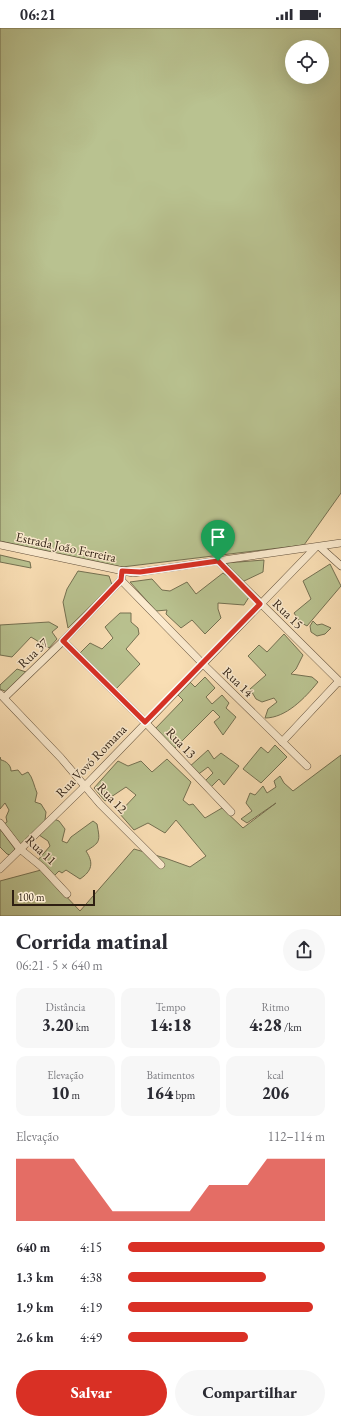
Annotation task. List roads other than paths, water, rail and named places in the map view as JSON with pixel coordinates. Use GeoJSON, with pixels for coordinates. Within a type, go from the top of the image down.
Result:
{"type":"FeatureCollection","features":[{"type":"Feature","properties":{"kind":"street","name":"Estrada João Ferreira"},"geometry":{"type":"LineString","coordinates":[[0,545],[122,571],[140,572],[341,543]]}},
{"type":"Feature","properties":{"kind":"street"},"geometry":{"type":"LineString","coordinates":[[318,547],[341,566]]}},
{"type":"Feature","properties":{"kind":"street","name":"Rua Vovó Romana"},"geometry":{"type":"LineString","coordinates":[[0,869],[84,786],[202,663],[318,547]]}},
{"type":"Feature","properties":{"kind":"street","name":"Rua 15"},"geometry":{"type":"LineString","coordinates":[[218,561],[340,682]]}},
{"type":"Feature","properties":{"kind":"street"},"geometry":{"type":"LineString","coordinates":[[121,580],[122,571]]}},
{"type":"Feature","properties":{"kind":"street","name":"Rua 37"},"geometry":{"type":"LineString","coordinates":[[2,695],[63,641],[121,580]]}},
{"type":"Feature","properties":{"kind":"street","name":"Rua 14"},"geometry":{"type":"LineString","coordinates":[[121,580],[202,663],[307,766]]}},
{"type":"Feature","properties":{"kind":"street","name":"Rua 13"},"geometry":{"type":"LineString","coordinates":[[63,641],[145,722],[230,812]]}},
{"type":"Feature","properties":{"kind":"street"},"geometry":{"type":"LineString","coordinates":[[282,742],[340,682]]}},
{"type":"Feature","properties":{"kind":"street","name":"Rua 12"},"geometry":{"type":"LineString","coordinates":[[2,695],[61,758],[84,786],[161,865]]}},
{"type":"Feature","properties":{"kind":"street","name":"Rua 11"},"geometry":{"type":"LineString","coordinates":[[0,823],[20,849],[42,867],[67,894]]}}]}
